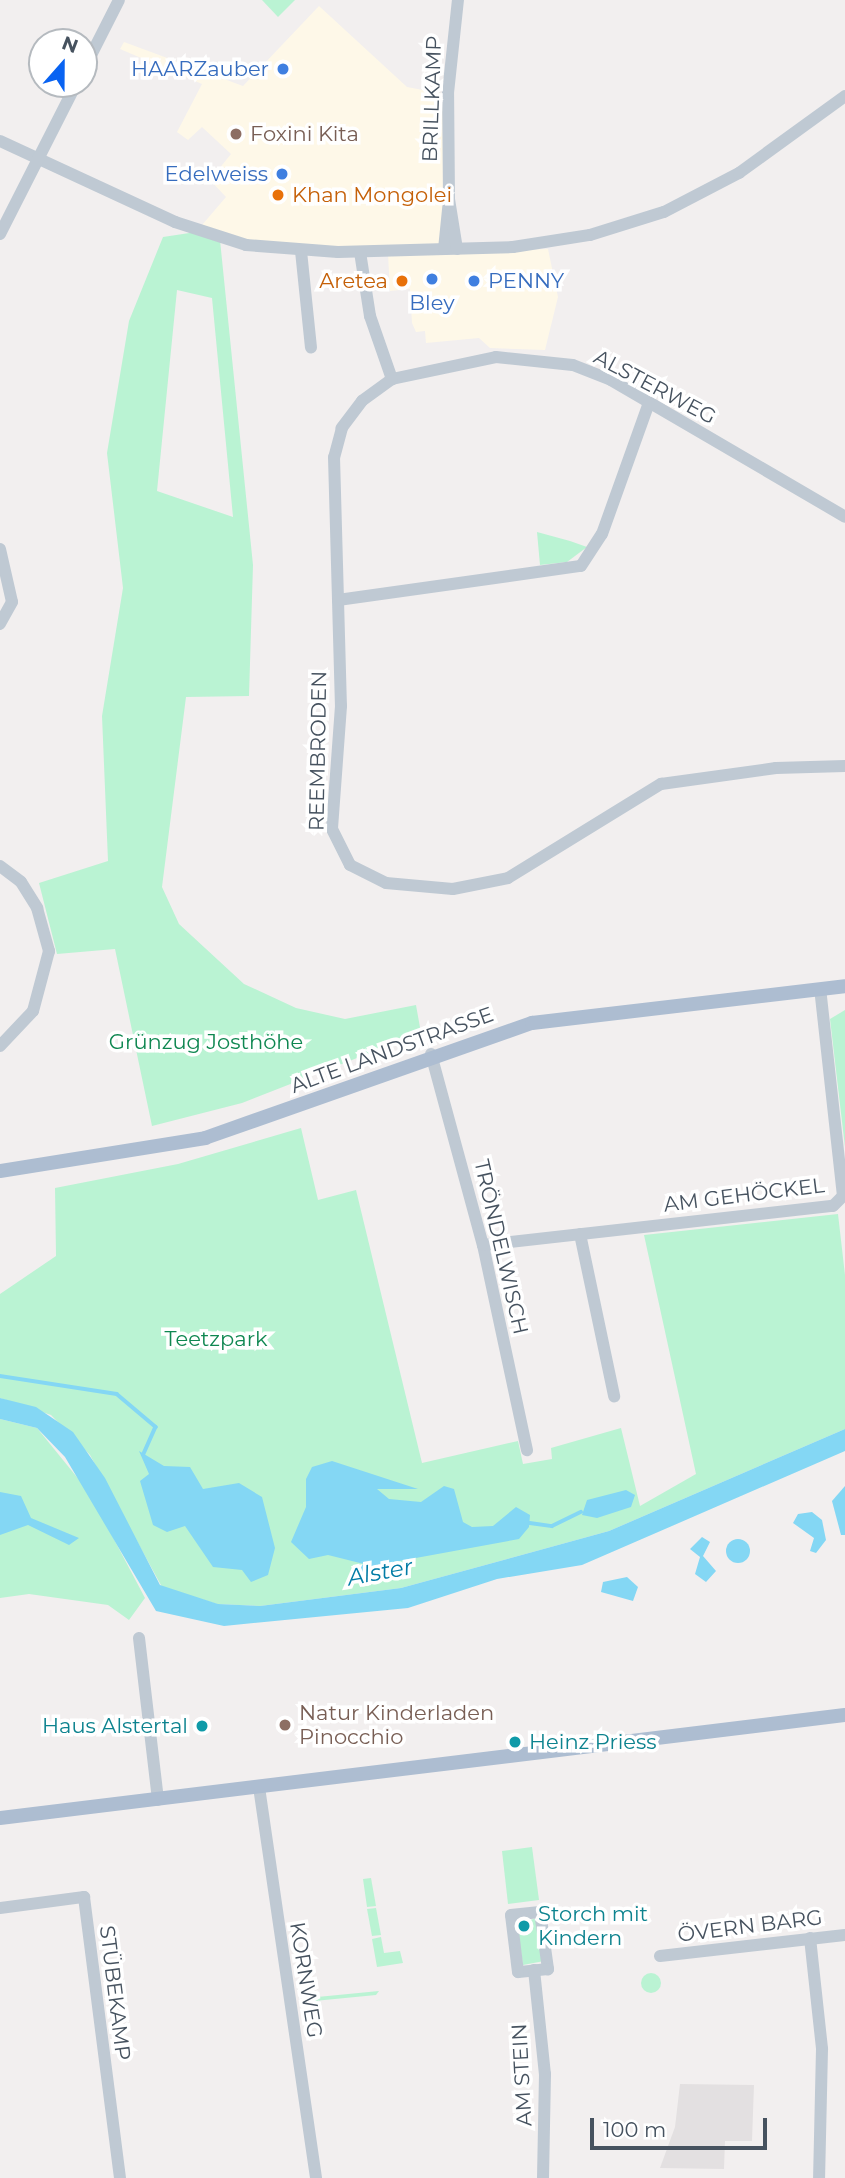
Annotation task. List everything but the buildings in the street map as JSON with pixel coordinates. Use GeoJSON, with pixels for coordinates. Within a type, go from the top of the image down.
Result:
{"type":"FeatureCollection","features":[{"type":"Feature","properties":{"kind":"main road","name":"ALTE LANDSTRASSE"},"geometry":{"type":"LineString","coordinates":[[0,1171],[205,1138],[431,1054],[573,1015],[845,986]]}},
{"type":"Feature","properties":{"kind":"main road"},"geometry":{"type":"LineString","coordinates":[[0,1818],[845,1715]]}},
{"type":"Feature","properties":{"kind":"street"},"geometry":{"type":"LineString","coordinates":[[98,41],[119,0]]}},
{"type":"Feature","properties":{"kind":"street","name":"BRILLKAMP"},"geometry":{"type":"LineString","coordinates":[[451,249],[448,83],[458,0]]}},
{"type":"Feature","properties":{"kind":"street"},"geometry":{"type":"LineString","coordinates":[[0,141],[201,232],[301,251],[451,249],[556,242],[664,212],[739,173],[845,96]]}},
{"type":"Feature","properties":{"kind":"street"},"geometry":{"type":"LineString","coordinates":[[0,234],[69,98]]}},
{"type":"Feature","properties":{"kind":"street"},"geometry":{"type":"LineString","coordinates":[[301,251],[310,347]]}},
{"type":"Feature","properties":{"kind":"street"},"geometry":{"type":"LineString","coordinates":[[360,251],[370,316],[393,379]]}},
{"type":"Feature","properties":{"kind":"street","name":"ALSTERWEG"},"geometry":{"type":"LineString","coordinates":[[393,379],[496,357],[573,365],[649,403],[845,517]]}},
{"type":"Feature","properties":{"kind":"street","name":"REEMBRODEN"},"geometry":{"type":"LineString","coordinates":[[393,379],[355,410],[334,457],[341,706],[332,830],[350,865],[386,883],[453,889],[508,878],[661,784],[752,770],[845,766]]}},
{"type":"Feature","properties":{"kind":"street"},"geometry":{"type":"LineString","coordinates":[[338,600],[581,566],[602,534],[649,403]]}},
{"type":"Feature","properties":{"kind":"street"},"geometry":{"type":"LineString","coordinates":[[0,549],[12,602],[0,624]]}},
{"type":"Feature","properties":{"kind":"street"},"geometry":{"type":"LineString","coordinates":[[0,866],[21,882],[37,908],[49,951],[33,1011],[0,1046]]}},
{"type":"Feature","properties":{"kind":"street","name":"AM GEHÖCKEL"},"geometry":{"type":"LineString","coordinates":[[483,1245],[833,1206],[843,1196],[820,989]]}},
{"type":"Feature","properties":{"kind":"street","name":"TRÖNDELWISCH"},"geometry":{"type":"LineString","coordinates":[[431,1054],[483,1245],[527,1450]]}},
{"type":"Feature","properties":{"kind":"street"},"geometry":{"type":"LineString","coordinates":[[580,1234],[614,1396]]}},
{"type":"Feature","properties":{"kind":"street"},"geometry":{"type":"LineString","coordinates":[[139,1637],[158,1800]]}},
{"type":"Feature","properties":{"kind":"street","name":"KORNWEG"},"geometry":{"type":"LineString","coordinates":[[258,1787],[316,2178]]}},
{"type":"Feature","properties":{"kind":"street","name":"STÜBEKAMP"},"geometry":{"type":"LineString","coordinates":[[0,1908],[84,1897],[120,2178]]}},
{"type":"Feature","properties":{"kind":"street"},"geometry":{"type":"LineString","coordinates":[[540,1912],[548,1969],[534,1970],[519,1972],[511,1915],[540,1912]]}},
{"type":"Feature","properties":{"kind":"street","name":"ÖVERN BARG"},"geometry":{"type":"LineString","coordinates":[[660,1956],[845,1935]]}},
{"type":"Feature","properties":{"kind":"street"},"geometry":{"type":"LineString","coordinates":[[810,1938],[822,2049],[819,2178]]}},
{"type":"Feature","properties":{"kind":"street","name":"AM STEIN"},"geometry":{"type":"LineString","coordinates":[[534,1970],[545,2074],[543,2178]]}},
{"type":"Feature","properties":{"kind":"shaded area"},"geometry":{"type":"Polygon","coordinates":[[[319,6],[407,87],[444,94],[444,252],[548,249],[558,297],[545,350],[490,348],[479,338],[426,343],[425,331],[416,332],[412,323],[410,289],[390,291],[388,254],[302,254],[196,232],[226,197],[210,180],[231,154],[202,127],[188,140],[177,132],[202,84],[120,49],[124,42],[243,86],[319,6]]]}},
{"type":"Feature","properties":{"kind":"shaded area"},"geometry":{"type":"Polygon","coordinates":[[[680,2084],[754,2085],[752,2141],[725,2141],[724,2169],[660,2168],[675,2127],[680,2084]]]}},
{"type":"Feature","properties":{"kind":"green space"},"geometry":{"type":"Polygon","coordinates":[[[262,0],[295,0],[278,17],[262,0]]]}},
{"type":"Feature","properties":{"kind":"green space","name":"Grünzug Josthöhe"},"geometry":{"type":"Polygon","coordinates":[[[196,232],[220,240],[253,565],[249,696],[186,697],[162,887],[179,924],[244,984],[296,1008],[345,1019],[416,1005],[421,1033],[242,1103],[152,1126],[115,949],[57,954],[39,883],[108,861],[102,716],[123,588],[107,453],[129,321],[163,237],[196,232]],[[177,290],[157,491],[233,517],[212,298],[177,290]]]}},
{"type":"Feature","properties":{"kind":"green space"},"geometry":{"type":"Polygon","coordinates":[[[537,532],[587,547],[567,562],[540,565],[537,532]]]}},
{"type":"Feature","properties":{"kind":"green space"},"geometry":{"type":"Polygon","coordinates":[[[845,1010],[845,1147],[830,1019],[845,1010]]]}},
{"type":"Feature","properties":{"kind":"green space","name":"Teetzpark"},"geometry":{"type":"Polygon","coordinates":[[[301,1128],[318,1200],[356,1190],[422,1463],[518,1441],[523,1464],[552,1459],[551,1448],[621,1428],[640,1506],[696,1474],[644,1235],[838,1214],[845,1275],[845,1429],[609,1531],[401,1588],[260,1606],[217,1604],[162,1587],[90,1455],[51,1415],[0,1398],[0,1294],[56,1256],[55,1188],[178,1164],[301,1128]]]}},
{"type":"Feature","properties":{"kind":"green space"},"geometry":{"type":"Polygon","coordinates":[[[0,1419],[37,1428],[89,1492],[145,1598],[129,1620],[108,1605],[29,1594],[0,1598],[0,1419]]]}},
{"type":"Feature","properties":{"kind":"green space"},"geometry":{"type":"Polygon","coordinates":[[[532,1847],[539,1900],[508,1904],[502,1851],[532,1847]]]}},
{"type":"Feature","properties":{"kind":"green space"},"geometry":{"type":"Polygon","coordinates":[[[371,1878],[376,1906],[367,1907],[363,1879],[371,1878]]]}},
{"type":"Feature","properties":{"kind":"green space"},"geometry":{"type":"Polygon","coordinates":[[[376,1908],[381,1935],[372,1936],[367,1909],[376,1908]]]}},
{"type":"Feature","properties":{"kind":"green space"},"geometry":{"type":"Polygon","coordinates":[[[537,1918],[544,1961],[523,1965],[517,1924],[537,1918]]]}},
{"type":"Feature","properties":{"kind":"green space"},"geometry":{"type":"Polygon","coordinates":[[[381,1937],[384,1953],[400,1951],[403,1963],[377,1967],[372,1939],[381,1937]]]}},
{"type":"Feature","properties":{"kind":"green space"},"geometry":{"type":"Polygon","coordinates":[[[651,1973],[658,1976],[661,1983],[658,1990],[651,1993],[644,1990],[641,1983],[644,1976],[651,1973]]]}},
{"type":"Feature","properties":{"kind":"green space"},"geometry":{"type":"Polygon","coordinates":[[[379,1991],[376,1995],[304,2002],[307,1998],[379,1991]]]}},
{"type":"Feature","properties":{"kind":"water"},"geometry":{"type":"Polygon","coordinates":[[[0,1398],[36,1407],[73,1432],[105,1478],[160,1585],[218,1604],[260,1606],[401,1588],[609,1531],[845,1429],[845,1451],[582,1565],[497,1579],[408,1608],[224,1626],[156,1611],[65,1457],[37,1428],[0,1419],[0,1398]]]}},
{"type":"Feature","properties":{"kind":"water"},"geometry":{"type":"Polygon","coordinates":[[[139,1451],[164,1466],[190,1467],[203,1489],[239,1483],[262,1497],[275,1548],[268,1575],[251,1582],[242,1570],[213,1567],[185,1526],[167,1532],[153,1525],[140,1481],[149,1474],[139,1451]]]}},
{"type":"Feature","properties":{"kind":"water"},"geometry":{"type":"Polygon","coordinates":[[[332,1461],[418,1489],[377,1489],[389,1499],[421,1502],[444,1486],[454,1489],[463,1522],[472,1527],[493,1526],[516,1507],[530,1515],[529,1527],[519,1539],[383,1564],[371,1574],[352,1571],[364,1564],[328,1555],[309,1559],[291,1542],[306,1507],[306,1479],[312,1467],[332,1461]]]}},
{"type":"Feature","properties":{"kind":"water"},"geometry":{"type":"Polygon","coordinates":[[[845,1486],[845,1535],[841,1535],[832,1501],[845,1486]]]}},
{"type":"Feature","properties":{"kind":"water"},"geometry":{"type":"Polygon","coordinates":[[[626,1490],[635,1495],[631,1507],[597,1518],[582,1515],[587,1500],[626,1490]]]}},
{"type":"Feature","properties":{"kind":"water"},"geometry":{"type":"Polygon","coordinates":[[[0,1492],[21,1496],[31,1518],[79,1538],[69,1545],[28,1525],[0,1535],[0,1492]]]}},
{"type":"Feature","properties":{"kind":"water"},"geometry":{"type":"Polygon","coordinates":[[[812,1512],[822,1520],[826,1540],[816,1553],[810,1551],[814,1538],[793,1523],[798,1514],[812,1512]]]}},
{"type":"Feature","properties":{"kind":"water"},"geometry":{"type":"Polygon","coordinates":[[[702,1537],[710,1542],[703,1556],[716,1571],[706,1582],[695,1574],[700,1557],[690,1549],[702,1537]]]}},
{"type":"Feature","properties":{"kind":"water"},"geometry":{"type":"Polygon","coordinates":[[[738,1539],[746,1543],[750,1551],[746,1559],[738,1563],[730,1559],[726,1551],[730,1543],[738,1539]]]}},
{"type":"Feature","properties":{"kind":"water"},"geometry":{"type":"Polygon","coordinates":[[[627,1577],[638,1587],[633,1601],[601,1592],[603,1582],[627,1577]]]}},
{"type":"Feature","properties":{"kind":"waterway"},"geometry":{"type":"LineString","coordinates":[[0,1376],[117,1394],[156,1427],[144,1454]]}},
{"type":"Feature","properties":{"kind":"waterway"},"geometry":{"type":"LineString","coordinates":[[530,1523],[552,1526],[581,1512]]}},
{"type":"Feature","properties":{"kind":"place","name":"HAARZauber"},"geometry":{"type":"Point","coordinates":[283,69]}},
{"type":"Feature","properties":{"kind":"place","name":"Foxini Kita"},"geometry":{"type":"Point","coordinates":[236,134]}},
{"type":"Feature","properties":{"kind":"place","name":"Edelweiss"},"geometry":{"type":"Point","coordinates":[282,174]}},
{"type":"Feature","properties":{"kind":"place","name":"Khan Mongolei"},"geometry":{"type":"Point","coordinates":[278,195]}},
{"type":"Feature","properties":{"kind":"place","name":"Bley"},"geometry":{"type":"Point","coordinates":[432,279]}},
{"type":"Feature","properties":{"kind":"place","name":"Aretea"},"geometry":{"type":"Point","coordinates":[402,281]}},
{"type":"Feature","properties":{"kind":"place","name":"PENNY"},"geometry":{"type":"Point","coordinates":[474,281]}},
{"type":"Feature","properties":{"kind":"place","name":"Natur Kinderladen Pinocchio"},"geometry":{"type":"Point","coordinates":[285,1725]}},
{"type":"Feature","properties":{"kind":"place","name":"Haus Alstertal"},"geometry":{"type":"Point","coordinates":[202,1726]}},
{"type":"Feature","properties":{"kind":"place","name":"Heinz Priess"},"geometry":{"type":"Point","coordinates":[515,1742]}},
{"type":"Feature","properties":{"kind":"place","name":"Storch mit Kindern"},"geometry":{"type":"Point","coordinates":[524,1926]}},
{"type":"Feature","properties":{"kind":"water label","name":"Alster"},"geometry":{"type":"Point","coordinates":[380,1572]}}]}
